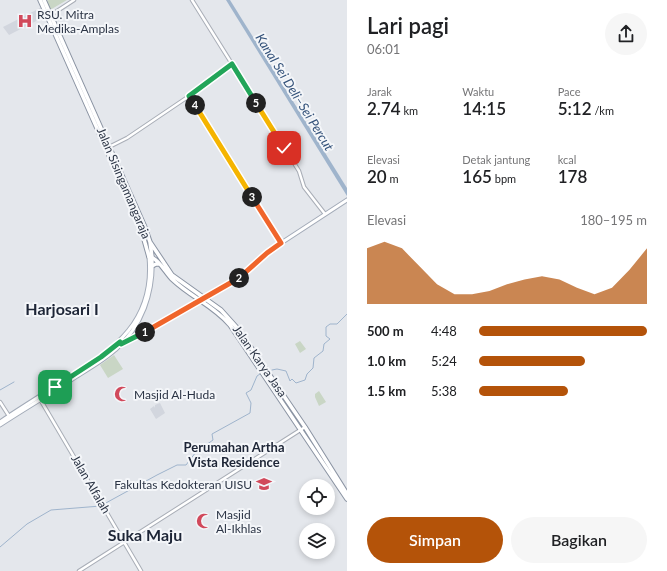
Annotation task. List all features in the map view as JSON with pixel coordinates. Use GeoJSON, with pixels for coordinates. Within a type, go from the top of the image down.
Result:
{"type":"FeatureCollection","features":[{"type":"Feature","properties":{"kind":"highway","name":"Jalan Sisingamangaraja"},"geometry":{"type":"LineString","coordinates":[[40,0],[140,225],[150,255]]}},
{"type":"Feature","properties":{"kind":"highway","name":"Jalan Sisingamangaraja"},"geometry":{"type":"LineString","coordinates":[[44,0],[150,242],[150,255]]}},
{"type":"Feature","properties":{"kind":"highway","name":"Jalan Karya Jasa"},"geometry":{"type":"LineString","coordinates":[[150,242],[172,275],[224,317],[265,372],[303,428],[346,493],[347,500]]}},
{"type":"Feature","properties":{"kind":"highway"},"geometry":{"type":"LineString","coordinates":[[150,255],[158,256]]}},
{"type":"Feature","properties":{"kind":"highway","name":"Jalan Karya Jasa"},"geometry":{"type":"LineString","coordinates":[[150,255],[173,280],[202,299]]}},
{"type":"Feature","properties":{"kind":"highway"},"geometry":{"type":"LineString","coordinates":[[152,266],[159,264]]}},
{"type":"Feature","properties":{"kind":"main road"},"geometry":{"type":"LineString","coordinates":[[121,342],[134,338],[240,278],[267,253],[346,201]]}},
{"type":"Feature","properties":{"kind":"main road","name":"Jalan Sisingamangaraja"},"geometry":{"type":"LineString","coordinates":[[0,422],[98,363],[131,333],[145,307],[151,282],[152,266],[150,255]]}},
{"type":"Feature","properties":{"kind":"main road","name":"Jalan Sisingamangaraja"},"geometry":{"type":"LineString","coordinates":[[121,342],[136,318],[145,297],[149,281],[150,255]]}},
{"type":"Feature","properties":{"kind":"main road"},"geometry":{"type":"LineString","coordinates":[[131,333],[134,338]]}},
{"type":"Feature","properties":{"kind":"main road","name":"Jalan Sisingamangaraja"},"geometry":{"type":"LineString","coordinates":[[0,425],[39,398]]}},
{"type":"Feature","properties":{"kind":"street"},"geometry":{"type":"LineString","coordinates":[[50,15],[74,0]]}},
{"type":"Feature","properties":{"kind":"street"},"geometry":{"type":"LineString","coordinates":[[192,0],[299,171],[304,187],[325,214]]}},
{"type":"Feature","properties":{"kind":"street"},"geometry":{"type":"LineString","coordinates":[[109,147],[127,138],[189,96],[232,64]]}},
{"type":"Feature","properties":{"kind":"street"},"geometry":{"type":"LineString","coordinates":[[189,96],[281,243]]}},
{"type":"Feature","properties":{"kind":"street","name":"Jalan Alfalah"},"geometry":{"type":"LineString","coordinates":[[39,398],[141,571]]}},
{"type":"Feature","properties":{"kind":"street"},"geometry":{"type":"LineString","coordinates":[[0,402],[9,416]]}},
{"type":"Feature","properties":{"kind":"street"},"geometry":{"type":"LineString","coordinates":[[79,571],[303,428]]}},
{"type":"Feature","properties":{"kind":"shaded area","name":"RSU. Mitra Medika-Amplas"},"geometry":{"type":"Polygon","coordinates":[[[42,7],[46,16],[9,35],[3,27],[42,7]]]}},
{"type":"Feature","properties":{"kind":"shaded area"},"geometry":{"type":"Polygon","coordinates":[[[160,403],[165,413],[156,419],[150,409],[154,406],[155,408],[155,405],[160,403]]]}},
{"type":"Feature","properties":{"kind":"green space"},"geometry":{"type":"Polygon","coordinates":[[[67,0],[50,10],[46,1],[67,0]]]}},
{"type":"Feature","properties":{"kind":"green space"},"geometry":{"type":"Polygon","coordinates":[[[300,341],[306,349],[300,353],[295,344],[300,341]]]}},
{"type":"Feature","properties":{"kind":"green space"},"geometry":{"type":"Polygon","coordinates":[[[114,355],[123,369],[108,378],[100,365],[114,355]]]}},
{"type":"Feature","properties":{"kind":"green space"},"geometry":{"type":"Polygon","coordinates":[[[319,391],[326,402],[319,406],[315,394],[319,391]]]}},
{"type":"Feature","properties":{"kind":"water"},"geometry":{"type":"Polygon","coordinates":[[[226,0],[230,0],[347,188],[347,196],[226,0]]]}},
{"type":"Feature","properties":{"kind":"waterway"},"geometry":{"type":"LineString","coordinates":[[272,370],[277,369],[286,371],[290,381],[292,379],[296,383],[305,380],[307,374],[313,368],[314,358],[323,351],[324,344],[330,339],[326,336],[326,327],[330,324],[337,324],[347,314]]}},
{"type":"Feature","properties":{"kind":"waterway"},"geometry":{"type":"LineString","coordinates":[[104,504],[177,465],[186,465],[196,452],[213,440],[212,434],[250,413],[251,403],[246,393],[251,390],[257,376],[260,374]]}},
{"type":"Feature","properties":{"kind":"waterway"},"geometry":{"type":"LineString","coordinates":[[0,390],[14,382]]}},
{"type":"Feature","properties":{"kind":"waterway"},"geometry":{"type":"LineString","coordinates":[[0,547],[27,524],[51,510],[101,506]]}},
{"type":"Feature","properties":{"kind":"place","name":"RSU. Mitra Medika-Amplas"},"geometry":{"type":"Point","coordinates":[25,21]}},
{"type":"Feature","properties":{"kind":"place","name":"Masjid Al-Huda"},"geometry":{"type":"Point","coordinates":[122,394]}},
{"type":"Feature","properties":{"kind":"place","name":"Fakultas Kedokteran UISU"},"geometry":{"type":"Point","coordinates":[264,484]}},
{"type":"Feature","properties":{"kind":"place","name":"Masjid Al-Ikhlas"},"geometry":{"type":"Point","coordinates":[204,521]}},
{"type":"Feature","properties":{"kind":"district","name":"Harjosari I"},"geometry":{"type":"Point","coordinates":[62,308]}},
{"type":"Feature","properties":{"kind":"district","name":"Perumahan Artha Vista Residence"},"geometry":{"type":"Point","coordinates":[234,454]}},
{"type":"Feature","properties":{"kind":"district","name":"Suka Maju"},"geometry":{"type":"Point","coordinates":[145,534]}},
{"type":"Feature","properties":{"kind":"route"},"geometry":{"type":"LineString","coordinates":[[55,387],[101,357],[120,342],[121,344],[129,341],[163,320],[240,278],[267,253],[281,243],[223,148],[189,96],[232,64],[284,148]]}},
{"type":"Feature","properties":{"kind":"water label","name":"Kanal Sei Deli–Sei Percut"},"geometry":{"type":"Point","coordinates":[295,92]}}]}
